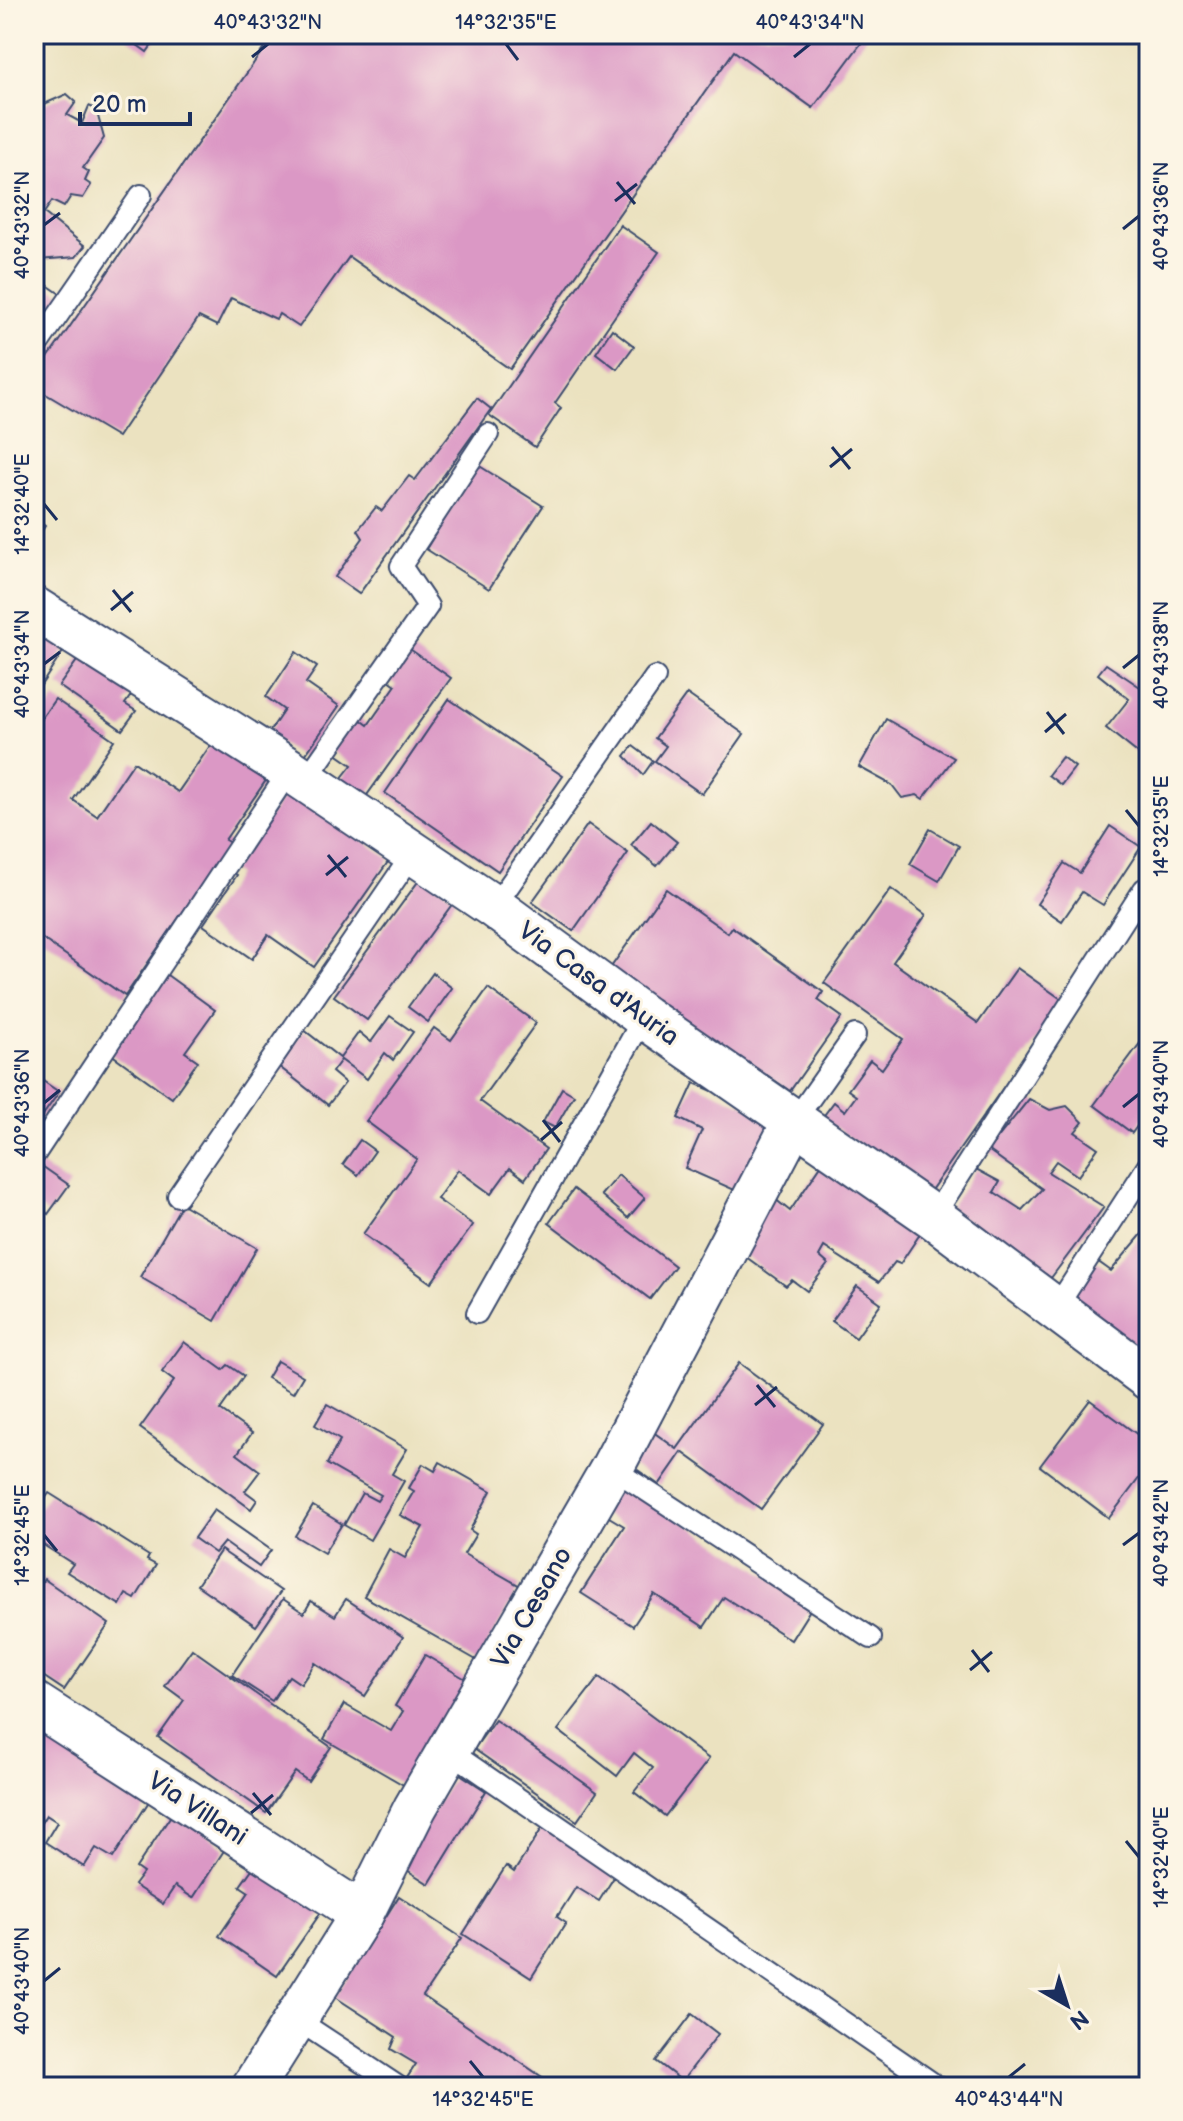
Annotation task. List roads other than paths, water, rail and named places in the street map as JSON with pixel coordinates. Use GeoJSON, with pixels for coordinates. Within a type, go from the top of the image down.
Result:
{"type":"FeatureCollection","features":[{"type":"Feature","properties":{"kind":"street","name":"Via Casa d'Auria"},"geometry":{"type":"LineString","coordinates":[[34,608],[297,776],[494,907],[644,1017],[933,1217],[1149,1378]]}},
{"type":"Feature","properties":{"kind":"street","name":"Via Cesano"},"geometry":{"type":"LineString","coordinates":[[253,2087],[362,1914],[448,1750],[612,1468],[795,1120]]}},
{"type":"Feature","properties":{"kind":"street","name":"Via Villani"},"geometry":{"type":"LineString","coordinates":[[34,1703],[362,1914]]}},
{"type":"Feature","properties":{"kind":"lane"},"geometry":{"type":"LineString","coordinates":[[34,350],[141,195]]}},
{"type":"Feature","properties":{"kind":"lane"},"geometry":{"type":"LineString","coordinates":[[35,1154],[297,776],[428,606],[401,566],[488,434]]}},
{"type":"Feature","properties":{"kind":"lane"},"geometry":{"type":"LineString","coordinates":[[494,907],[655,677]]}},
{"type":"Feature","properties":{"kind":"lane"},"geometry":{"type":"LineString","coordinates":[[178,1196],[412,855]]}},
{"type":"Feature","properties":{"kind":"lane"},"geometry":{"type":"LineString","coordinates":[[933,1217],[1144,889]]}},
{"type":"Feature","properties":{"kind":"lane"},"geometry":{"type":"LineString","coordinates":[[477,1313],[644,1017]]}},
{"type":"Feature","properties":{"kind":"lane"},"geometry":{"type":"LineString","coordinates":[[795,1120],[855,1035]]}},
{"type":"Feature","properties":{"kind":"lane"},"geometry":{"type":"LineString","coordinates":[[1056,1308],[1149,1164]]}},
{"type":"Feature","properties":{"kind":"lane"},"geometry":{"type":"LineString","coordinates":[[612,1468],[871,1638]]}},
{"type":"Feature","properties":{"kind":"lane"},"geometry":{"type":"LineString","coordinates":[[448,1750],[938,2087]]}},
{"type":"Feature","properties":{"kind":"lane"},"geometry":{"type":"LineString","coordinates":[[296,2019],[399,2087]]}}]}
